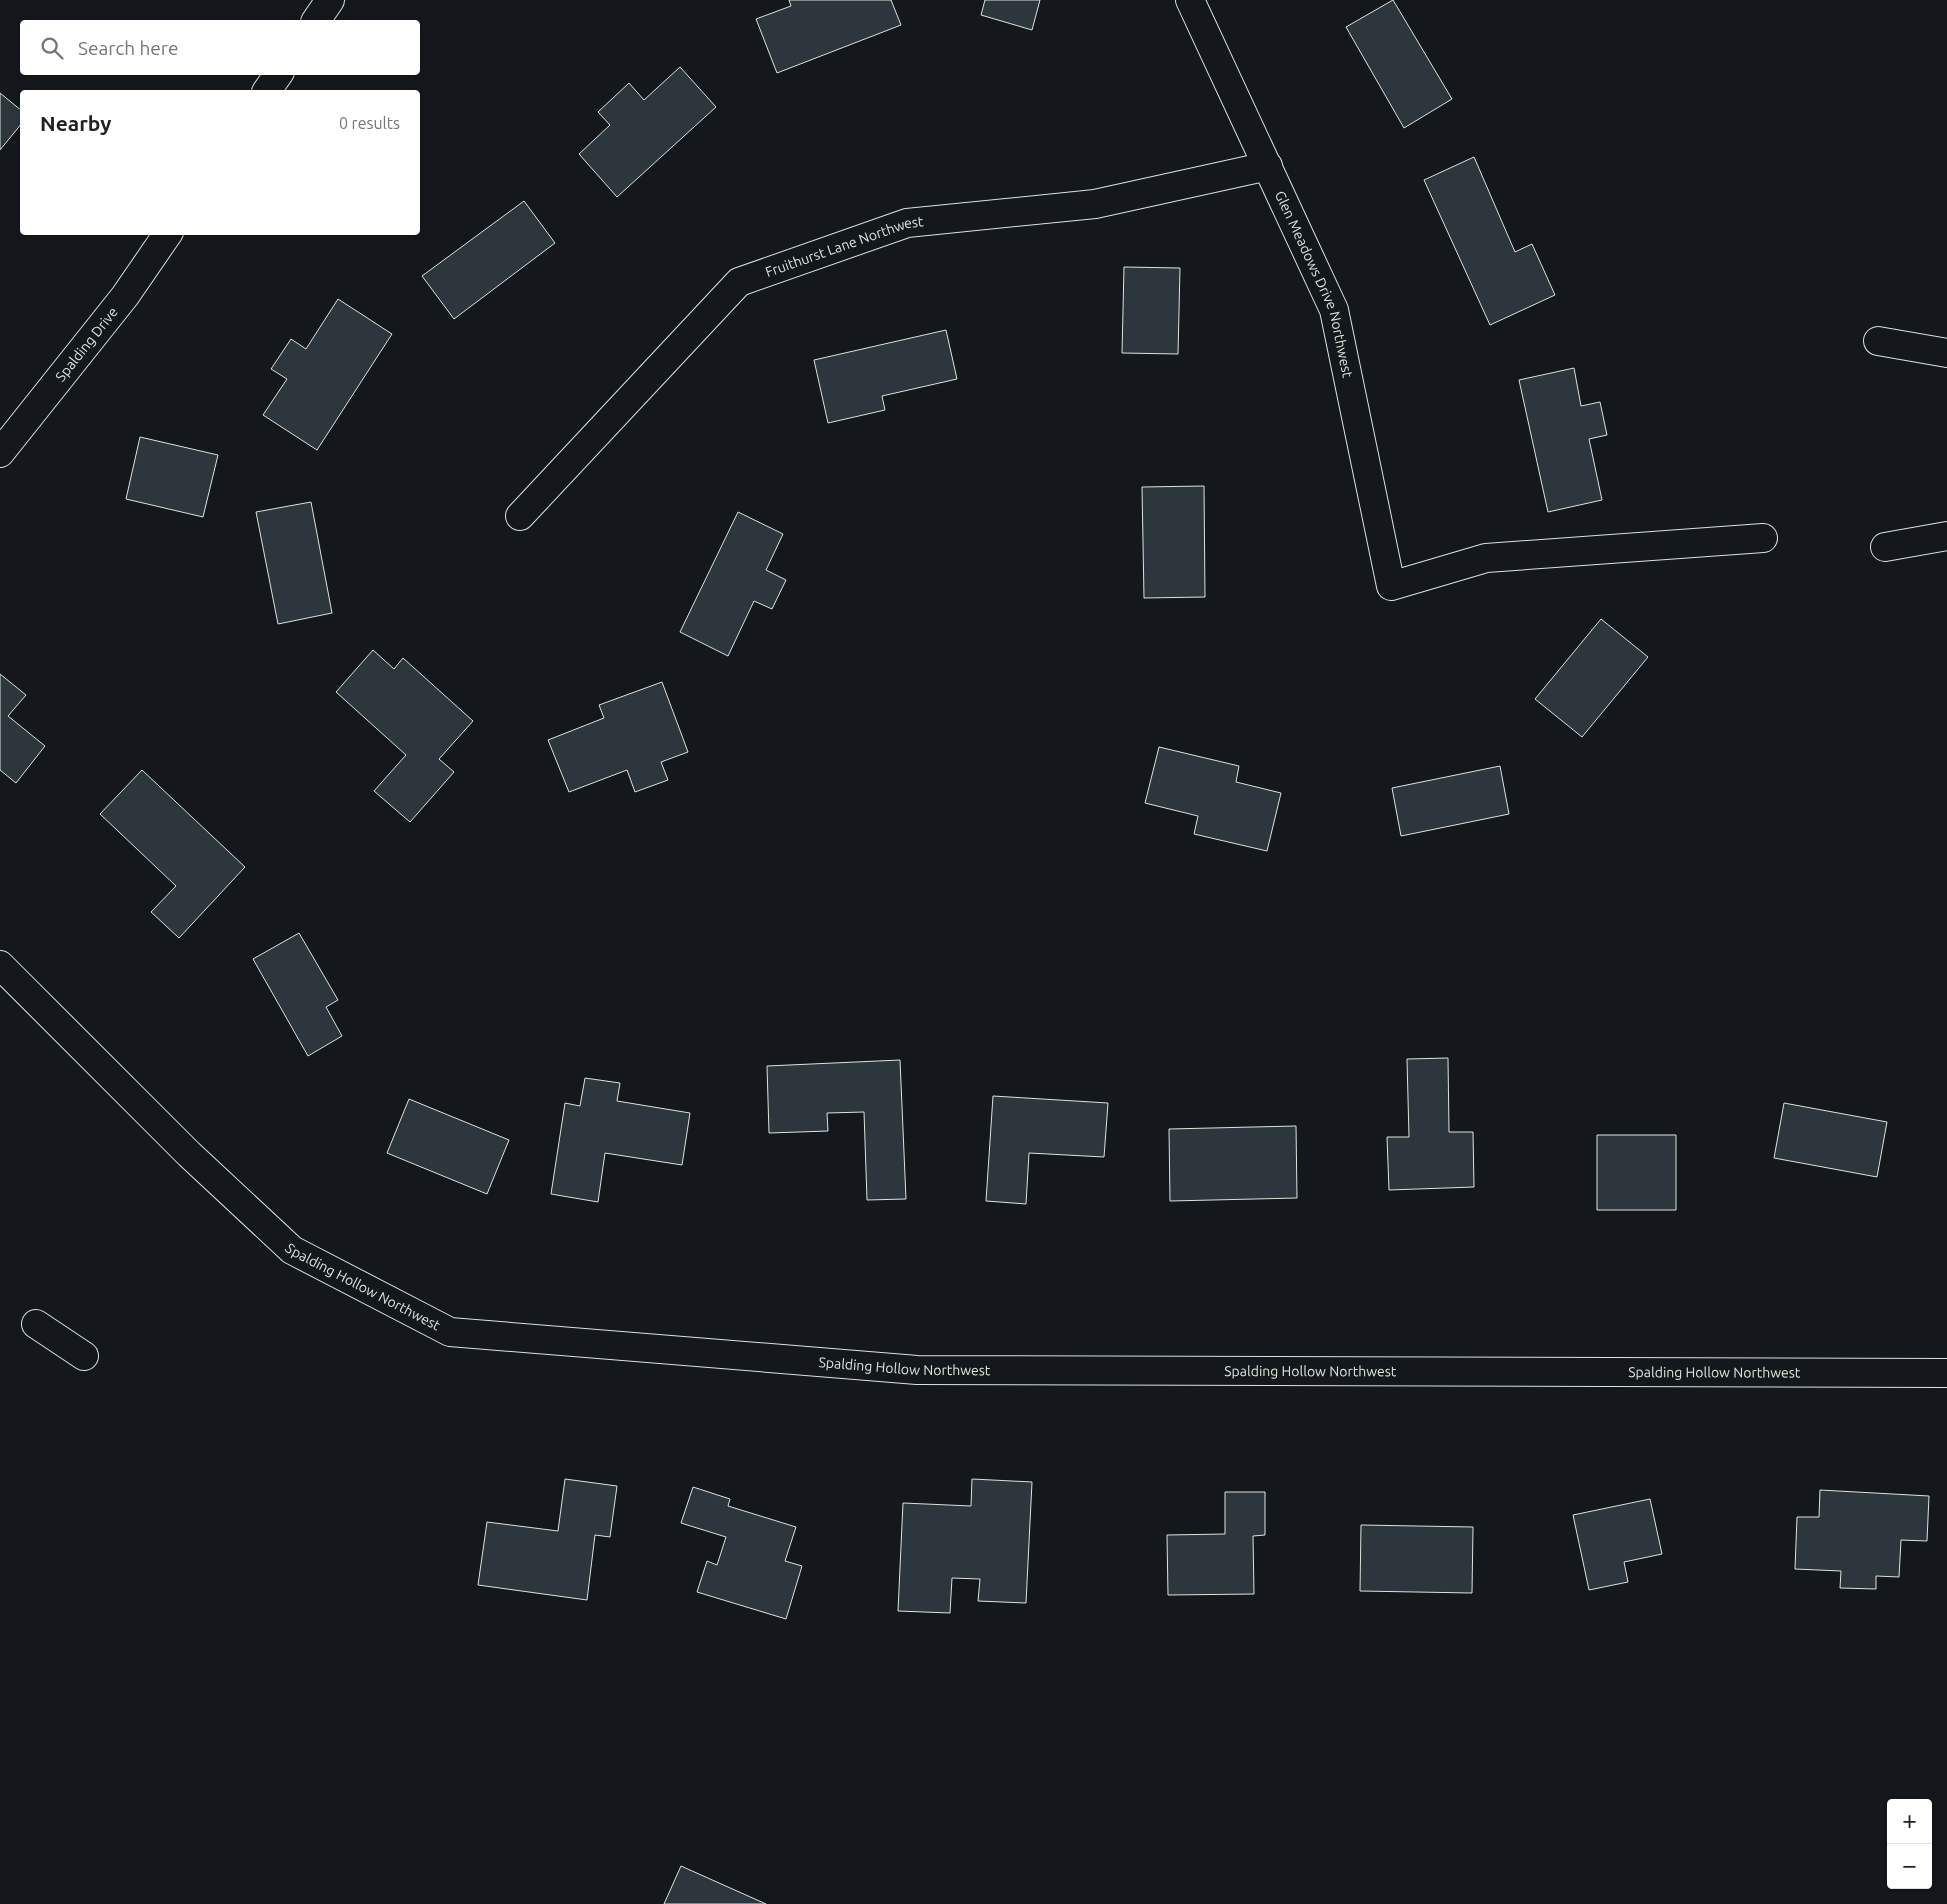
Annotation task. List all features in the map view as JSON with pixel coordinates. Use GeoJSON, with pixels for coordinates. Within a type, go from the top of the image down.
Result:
{"type":"FeatureCollection","features":[{"type":"Feature","properties":{"kind":"street"},"geometry":{"type":"LineString","coordinates":[[316,20],[330,0]]}},
{"type":"Feature","properties":{"kind":"street","name":"Glen Meadows Drive Northwest"},"geometry":{"type":"LineString","coordinates":[[1190,0],[1334,310],[1392,586],[1486,558],[1763,538]]}},
{"type":"Feature","properties":{"kind":"street"},"geometry":{"type":"LineString","coordinates":[[267,90],[278,75]]}},
{"type":"Feature","properties":{"kind":"street","name":"Fruithurst Lane Northwest"},"geometry":{"type":"LineString","coordinates":[[520,516],[739,282],[907,223],[1096,204],[1268,166]]}},
{"type":"Feature","properties":{"kind":"street","name":"Spalding Drive"},"geometry":{"type":"LineString","coordinates":[[0,454],[125,296],[167,235]]}},
{"type":"Feature","properties":{"kind":"street"},"geometry":{"type":"LineString","coordinates":[[1878,341],[1947,354]]}},
{"type":"Feature","properties":{"kind":"street"},"geometry":{"type":"LineString","coordinates":[[1885,547],[1947,536]]}},
{"type":"Feature","properties":{"kind":"street","name":"Spalding Hollow Northwest"},"geometry":{"type":"LineString","coordinates":[[0,965],[189,1154],[292,1250],[450,1332],[917,1370],[1947,1373]]}},
{"type":"Feature","properties":{"kind":"street"},"geometry":{"type":"LineString","coordinates":[[36,1324],[84,1356]]}},
{"type":"Feature","properties":{"kind":"building"},"geometry":{"type":"Polygon","coordinates":[[[789,0],[891,0],[901,25],[777,73],[756,19],[791,6],[789,0]]]}},
{"type":"Feature","properties":{"kind":"building"},"geometry":{"type":"Polygon","coordinates":[[[985,0],[1040,0],[1032,30],[981,15],[985,0]]]}},
{"type":"Feature","properties":{"kind":"building"},"geometry":{"type":"Polygon","coordinates":[[[1393,0],[1452,99],[1404,128],[1346,27],[1393,0]]]}},
{"type":"Feature","properties":{"kind":"building"},"geometry":{"type":"Polygon","coordinates":[[[680,67],[716,107],[617,197],[579,154],[610,125],[598,112],[629,83],[644,100],[680,67]]]}},
{"type":"Feature","properties":{"kind":"building"},"geometry":{"type":"Polygon","coordinates":[[[0,93],[20,109],[20,125],[0,150],[0,93]]]}},
{"type":"Feature","properties":{"kind":"building"},"geometry":{"type":"Polygon","coordinates":[[[1474,157],[1515,252],[1532,244],[1555,295],[1490,325],[1424,180],[1474,157]]]}},
{"type":"Feature","properties":{"kind":"building"},"geometry":{"type":"Polygon","coordinates":[[[524,201],[555,243],[454,319],[422,276],[524,201]]]}},
{"type":"Feature","properties":{"kind":"building"},"geometry":{"type":"Polygon","coordinates":[[[1124,267],[1180,268],[1178,354],[1122,353],[1124,267]]]}},
{"type":"Feature","properties":{"kind":"building"},"geometry":{"type":"Polygon","coordinates":[[[338,299],[392,334],[317,450],[263,415],[287,379],[271,369],[291,339],[306,349],[338,299]]]}},
{"type":"Feature","properties":{"kind":"building"},"geometry":{"type":"Polygon","coordinates":[[[946,330],[957,379],[882,396],[885,410],[828,423],[814,360],[946,330]]]}},
{"type":"Feature","properties":{"kind":"building"},"geometry":{"type":"Polygon","coordinates":[[[1574,368],[1581,406],[1600,402],[1607,435],[1589,439],[1602,500],[1548,512],[1519,380],[1574,368]]]}},
{"type":"Feature","properties":{"kind":"building"},"geometry":{"type":"Polygon","coordinates":[[[140,437],[218,455],[203,517],[126,499],[140,437]]]}},
{"type":"Feature","properties":{"kind":"building"},"geometry":{"type":"Polygon","coordinates":[[[1204,486],[1205,597],[1144,598],[1142,487],[1204,486]]]}},
{"type":"Feature","properties":{"kind":"building"},"geometry":{"type":"Polygon","coordinates":[[[311,502],[332,613],[278,624],[256,512],[311,502]]]}},
{"type":"Feature","properties":{"kind":"building"},"geometry":{"type":"Polygon","coordinates":[[[738,512],[783,534],[766,570],[786,580],[772,609],[754,601],[728,656],[680,632],[738,512]]]}},
{"type":"Feature","properties":{"kind":"building"},"geometry":{"type":"Polygon","coordinates":[[[1601,619],[1648,657],[1582,737],[1535,699],[1601,619]]]}},
{"type":"Feature","properties":{"kind":"building"},"geometry":{"type":"Polygon","coordinates":[[[373,650],[394,669],[403,658],[473,721],[439,759],[454,772],[410,822],[374,791],[406,755],[336,692],[373,650]]]}},
{"type":"Feature","properties":{"kind":"building"},"geometry":{"type":"Polygon","coordinates":[[[0,674],[26,695],[8,716],[45,746],[16,783],[0,770],[0,674]]]}},
{"type":"Feature","properties":{"kind":"building"},"geometry":{"type":"Polygon","coordinates":[[[662,682],[688,752],[661,762],[668,780],[635,792],[627,770],[569,792],[548,740],[604,718],[599,705],[662,682]]]}},
{"type":"Feature","properties":{"kind":"building"},"geometry":{"type":"Polygon","coordinates":[[[1159,747],[1239,766],[1236,782],[1281,793],[1267,851],[1194,834],[1198,816],[1145,803],[1159,747]]]}},
{"type":"Feature","properties":{"kind":"building"},"geometry":{"type":"Polygon","coordinates":[[[1500,766],[1509,814],[1401,836],[1392,788],[1500,766]]]}},
{"type":"Feature","properties":{"kind":"building"},"geometry":{"type":"Polygon","coordinates":[[[142,770],[245,867],[179,938],[151,912],[176,886],[100,814],[142,770]]]}},
{"type":"Feature","properties":{"kind":"building"},"geometry":{"type":"Polygon","coordinates":[[[299,933],[338,1000],[326,1007],[342,1036],[308,1056],[253,959],[299,933]]]}},
{"type":"Feature","properties":{"kind":"building"},"geometry":{"type":"Polygon","coordinates":[[[1448,1058],[1449,1132],[1473,1132],[1474,1187],[1389,1190],[1387,1137],[1409,1137],[1407,1059],[1448,1058]]]}},
{"type":"Feature","properties":{"kind":"building"},"geometry":{"type":"Polygon","coordinates":[[[900,1060],[906,1199],[867,1200],[864,1112],[827,1113],[828,1131],[769,1133],[767,1066],[900,1060]]]}},
{"type":"Feature","properties":{"kind":"building"},"geometry":{"type":"Polygon","coordinates":[[[585,1078],[620,1083],[617,1101],[690,1113],[682,1165],[605,1153],[598,1202],[551,1194],[565,1103],[580,1106],[585,1078]]]}},
{"type":"Feature","properties":{"kind":"building"},"geometry":{"type":"Polygon","coordinates":[[[993,1096],[1108,1103],[1104,1157],[1029,1153],[1026,1204],[986,1201],[993,1096]]]}},
{"type":"Feature","properties":{"kind":"building"},"geometry":{"type":"Polygon","coordinates":[[[409,1099],[509,1140],[487,1194],[387,1153],[409,1099]]]}},
{"type":"Feature","properties":{"kind":"building"},"geometry":{"type":"Polygon","coordinates":[[[1784,1103],[1887,1122],[1877,1177],[1774,1158],[1784,1103]]]}},
{"type":"Feature","properties":{"kind":"building"},"geometry":{"type":"Polygon","coordinates":[[[1296,1126],[1297,1198],[1170,1201],[1169,1129],[1296,1126]]]}},
{"type":"Feature","properties":{"kind":"building"},"geometry":{"type":"Polygon","coordinates":[[[1597,1135],[1676,1135],[1676,1210],[1597,1210],[1597,1135]]]}},
{"type":"Feature","properties":{"kind":"building"},"geometry":{"type":"Polygon","coordinates":[[[565,1479],[617,1486],[610,1537],[595,1535],[587,1600],[478,1585],[487,1522],[558,1531],[565,1479]]]}},
{"type":"Feature","properties":{"kind":"building"},"geometry":{"type":"Polygon","coordinates":[[[972,1479],[1032,1482],[1026,1603],[978,1601],[980,1579],[952,1578],[950,1613],[898,1611],[903,1503],[971,1506],[972,1479]]]}},
{"type":"Feature","properties":{"kind":"building"},"geometry":{"type":"Polygon","coordinates":[[[693,1487],[730,1499],[728,1506],[796,1527],[785,1561],[802,1566],[786,1619],[697,1592],[707,1561],[717,1565],[726,1537],[681,1523],[693,1487]]]}},
{"type":"Feature","properties":{"kind":"building"},"geometry":{"type":"Polygon","coordinates":[[[1820,1490],[1929,1496],[1927,1541],[1901,1540],[1899,1577],[1876,1576],[1876,1589],[1840,1588],[1841,1571],[1795,1569],[1797,1517],[1819,1517],[1820,1490]]]}},
{"type":"Feature","properties":{"kind":"building"},"geometry":{"type":"Polygon","coordinates":[[[1225,1492],[1265,1492],[1265,1535],[1253,1536],[1254,1594],[1168,1595],[1167,1535],[1225,1534],[1225,1492]]]}},
{"type":"Feature","properties":{"kind":"building"},"geometry":{"type":"Polygon","coordinates":[[[1650,1499],[1662,1554],[1624,1562],[1628,1582],[1589,1590],[1573,1515],[1650,1499]]]}},
{"type":"Feature","properties":{"kind":"building"},"geometry":{"type":"Polygon","coordinates":[[[1361,1525],[1473,1527],[1472,1593],[1360,1591],[1361,1525]]]}},
{"type":"Feature","properties":{"kind":"building"},"geometry":{"type":"Polygon","coordinates":[[[681,1866],[766,1904],[664,1904],[681,1866]]]}}]}
